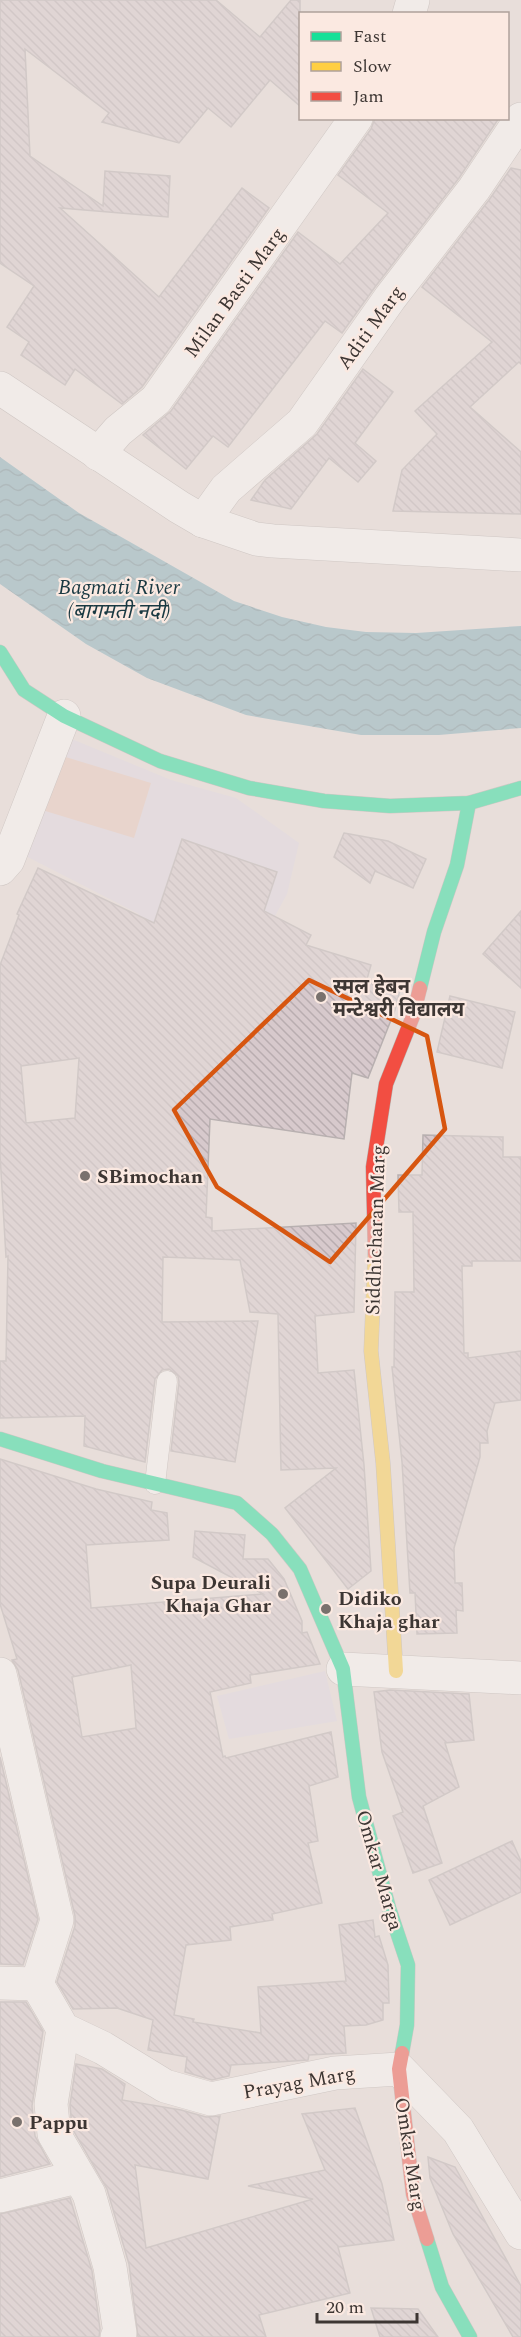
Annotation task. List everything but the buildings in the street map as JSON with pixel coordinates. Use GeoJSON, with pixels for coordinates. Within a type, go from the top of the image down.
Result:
{"type":"FeatureCollection","features":[{"type":"Feature","properties":{"kind":"street","name":"Aditi Marg"},"geometry":{"type":"LineString","coordinates":[[203,521],[226,489],[302,423],[390,298],[474,189],[521,119]]}},
{"type":"Feature","properties":{"kind":"street","name":"Milan Basti Marg"},"geometry":{"type":"LineString","coordinates":[[98,454],[118,431],[156,400],[355,120]]}},
{"type":"Feature","properties":{"kind":"street"},"geometry":{"type":"LineString","coordinates":[[0,388],[203,521],[256,539],[521,555]]}},
{"type":"Feature","properties":{"kind":"street"},"geometry":{"type":"LineString","coordinates":[[0,651],[24,690],[64,716],[160,761],[249,788],[324,801],[390,806],[469,802],[521,788]]}},
{"type":"Feature","properties":{"kind":"street"},"geometry":{"type":"LineString","coordinates":[[0,870],[8,860],[64,716]]}},
{"type":"Feature","properties":{"kind":"street","name":"Siddhicharan Marg"},"geometry":{"type":"LineString","coordinates":[[396,1671],[383,1463],[371,1351],[375,1249],[373,1167],[386,1084],[413,1016],[434,932],[457,865],[469,802]]}},
{"type":"Feature","properties":{"kind":"street","name":"Omkar Marga"},"geometry":{"type":"LineString","coordinates":[[0,1439],[102,1471],[237,1503],[272,1534],[300,1569],[343,1669],[358,1797],[389,1908],[408,1965],[407,2025],[399,2069]]}},
{"type":"Feature","properties":{"kind":"street"},"geometry":{"type":"LineString","coordinates":[[343,1669],[521,1678]]}},
{"type":"Feature","properties":{"kind":"street"},"geometry":{"type":"LineString","coordinates":[[0,1674],[57,1920],[36,1984],[63,2029],[51,2104],[54,2134],[89,2194],[110,2267],[120,2333],[117,2337]]}},
{"type":"Feature","properties":{"kind":"street"},"geometry":{"type":"LineString","coordinates":[[0,1983],[36,1984]]}},
{"type":"Feature","properties":{"kind":"street","name":"Prayag Marg"},"geometry":{"type":"LineString","coordinates":[[63,2029],[103,2048],[165,2086],[211,2099],[334,2073],[399,2069]]}},
{"type":"Feature","properties":{"kind":"street"},"geometry":{"type":"LineString","coordinates":[[399,2069],[458,2130],[521,2234]]}},
{"type":"Feature","properties":{"kind":"street","name":"Omkar Marg"},"geometry":{"type":"LineString","coordinates":[[399,2069],[413,2194],[442,2287],[470,2337]]}},
{"type":"Feature","properties":{"kind":"street"},"geometry":{"type":"LineString","coordinates":[[0,2196],[77,2177]]}},
{"type":"Feature","properties":{"kind":"lane"},"geometry":{"type":"LineString","coordinates":[[155,1484],[167,1380]]}},
{"type":"Feature","properties":{"kind":"highlighted area"},"geometry":{"type":"Polygon","coordinates":[[[309,980],[427,1036],[445,1129],[330,1262],[217,1187],[174,1110],[309,980]]]}},
{"type":"Feature","properties":{"kind":"shaded area"},"geometry":{"type":"Polygon","coordinates":[[[62,735],[171,780],[236,798],[299,843],[287,894],[258,947],[101,1006],[139,914],[16,851],[62,735]]]}},
{"type":"Feature","properties":{"kind":"shaded area"},"geometry":{"type":"Polygon","coordinates":[[[59,755],[151,783],[134,838],[42,810],[59,755]]]}},
{"type":"Feature","properties":{"kind":"shaded area"},"geometry":{"type":"Polygon","coordinates":[[[325,1671],[337,1721],[229,1739],[217,1696],[325,1671]]]}},
{"type":"Feature","properties":{"kind":"water","name":"Bagmati River (बागमती नदी)"},"geometry":{"type":"Polygon","coordinates":[[[0,457],[79,513],[234,601],[282,617],[326,627],[366,632],[416,633],[521,626],[521,728],[439,735],[361,735],[246,715],[147,678],[86,644],[0,584],[0,457]]]}},
{"type":"Feature","properties":{"kind":"traffic: fast"},"geometry":{"type":"LineString","coordinates":[[0,652],[24,690],[64,716],[160,761],[249,788],[324,801],[390,806],[469,803],[521,788]]}},
{"type":"Feature","properties":{"kind":"traffic: fast"},"geometry":{"type":"LineString","coordinates":[[420,988],[434,932],[457,865],[469,803]]}},
{"type":"Feature","properties":{"kind":"traffic: fast"},"geometry":{"type":"LineString","coordinates":[[0,1439],[102,1471],[237,1503],[272,1534],[300,1569],[343,1669],[359,1797],[389,1908],[408,1965],[407,2025],[402,2053]]}},
{"type":"Feature","properties":{"kind":"traffic: fast"},"geometry":{"type":"LineString","coordinates":[[427,2239],[442,2287],[470,2337]]}},
{"type":"Feature","properties":{"kind":"traffic: slow"},"geometry":{"type":"LineString","coordinates":[[375,1254],[371,1351],[383,1463],[396,1671]]}},
{"type":"Feature","properties":{"kind":"traffic: jam"},"geometry":{"type":"LineString","coordinates":[[375,1254],[373,1167],[386,1084],[413,1016],[420,988]]}},
{"type":"Feature","properties":{"kind":"traffic: jam"},"geometry":{"type":"LineString","coordinates":[[402,2053],[399,2069],[413,2194],[427,2239]]}},
{"type":"Feature","properties":{"kind":"place","name":"स्मल हेबन मन्टेश्वरी विद्यालय"},"geometry":{"type":"Point","coordinates":[321,997]}},
{"type":"Feature","properties":{"kind":"place","name":"SBimochan"},"geometry":{"type":"Point","coordinates":[85,1176]}},
{"type":"Feature","properties":{"kind":"place","name":"Supa Deurali Khaja Ghar"},"geometry":{"type":"Point","coordinates":[283,1594]}},
{"type":"Feature","properties":{"kind":"place","name":"Didiko Khaja ghar"},"geometry":{"type":"Point","coordinates":[326,1609]}},
{"type":"Feature","properties":{"kind":"place","name":"Pappu"},"geometry":{"type":"Point","coordinates":[17,2122]}}]}
